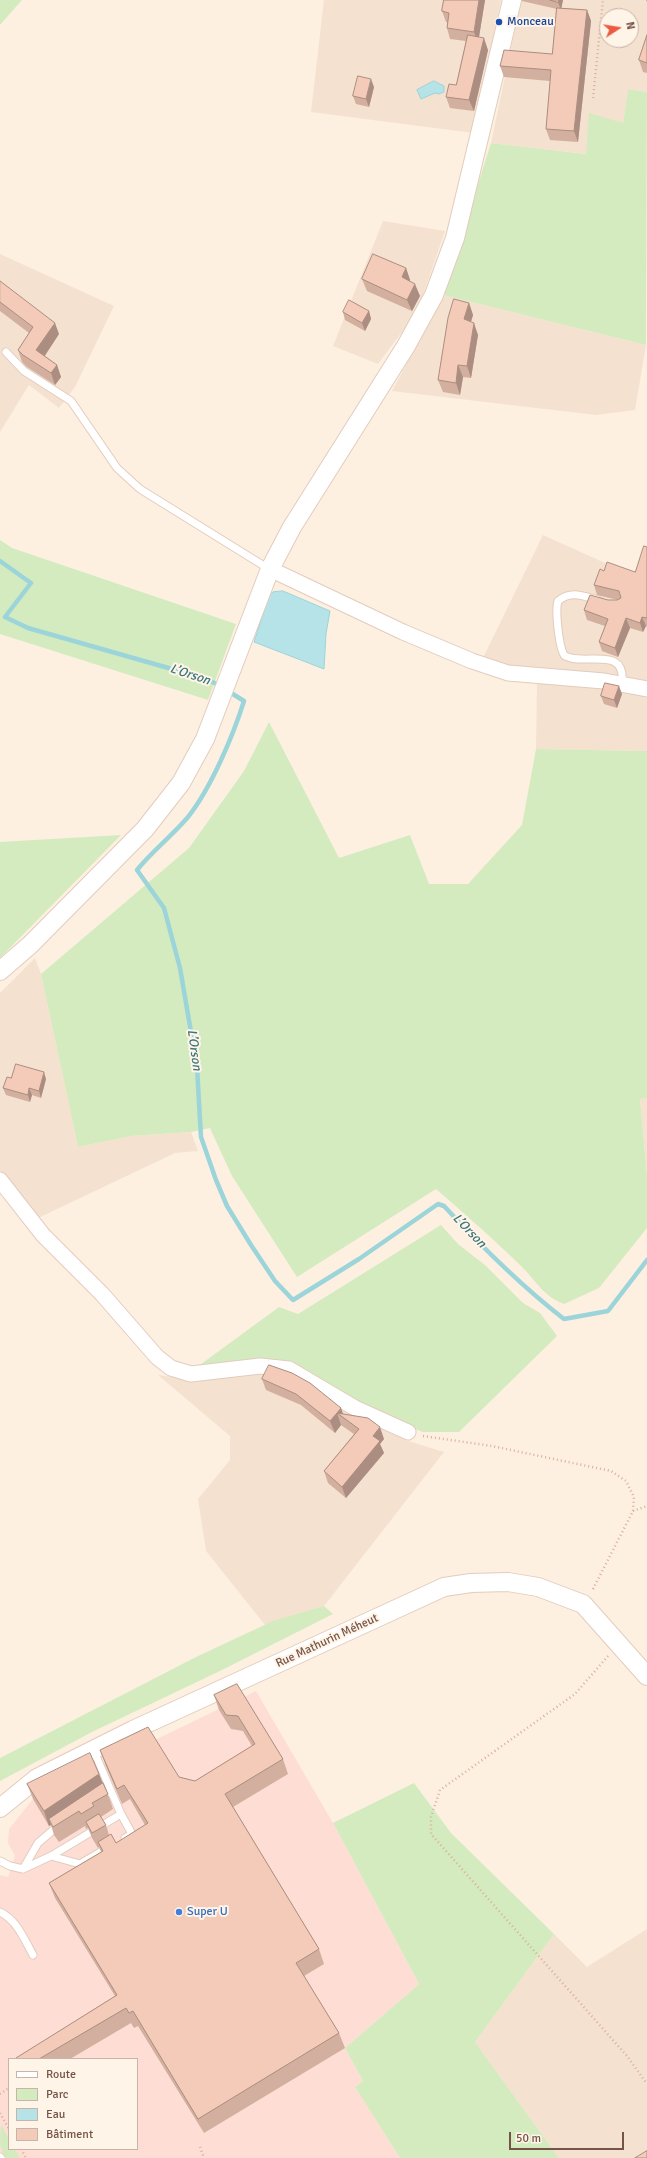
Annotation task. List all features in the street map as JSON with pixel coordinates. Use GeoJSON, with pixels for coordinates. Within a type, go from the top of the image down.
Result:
{"type":"FeatureCollection","features":[{"type":"Feature","properties":{"kind":"street"},"geometry":{"type":"LineString","coordinates":[[0,971],[30,945],[145,829],[180,783],[205,739],[270,569],[292,527],[406,346],[434,295],[455,238],[512,0]]}},
{"type":"Feature","properties":{"kind":"street"},"geometry":{"type":"LineString","coordinates":[[270,569],[404,632],[508,673],[622,684],[647,689]]}},
{"type":"Feature","properties":{"kind":"street"},"geometry":{"type":"LineString","coordinates":[[0,1180],[43,1235],[102,1294],[157,1358],[171,1368],[191,1374],[260,1366],[289,1369],[355,1408],[408,1432]]}},
{"type":"Feature","properties":{"kind":"street","name":"Rue Mathurin Méheut"},"geometry":{"type":"LineString","coordinates":[[0,1808],[38,1778],[94,1750],[444,1587],[471,1583],[508,1582],[538,1587],[583,1604],[647,1676]]}},
{"type":"Feature","properties":{"kind":"lane"},"geometry":{"type":"LineString","coordinates":[[6,352],[24,370],[71,401],[117,468],[140,489],[270,569]]}},
{"type":"Feature","properties":{"kind":"lane"},"geometry":{"type":"LineString","coordinates":[[604,602],[578,594],[570,594],[558,601],[556,612],[560,630],[560,648],[566,656],[571,658],[605,659],[616,662],[622,671],[622,684]]}},
{"type":"Feature","properties":{"kind":"lane"},"geometry":{"type":"LineString","coordinates":[[51,1856],[80,1864],[132,1834],[121,1814],[94,1750]]}},
{"type":"Feature","properties":{"kind":"lane"},"geometry":{"type":"LineString","coordinates":[[94,1802],[111,1791]]}},
{"type":"Feature","properties":{"kind":"lane"},"geometry":{"type":"LineString","coordinates":[[0,1861],[10,1866],[23,1869],[51,1856],[121,1814]]}},
{"type":"Feature","properties":{"kind":"lane"},"geometry":{"type":"LineString","coordinates":[[23,1869],[38,1843],[49,1832],[66,1820]]}},
{"type":"Feature","properties":{"kind":"lane"},"geometry":{"type":"LineString","coordinates":[[0,1912],[9,1916],[16,1925],[33,1955]]}},
{"type":"Feature","properties":{"kind":"path"},"geometry":{"type":"LineString","coordinates":[[593,98],[603,0]]}},
{"type":"Feature","properties":{"kind":"path"},"geometry":{"type":"LineString","coordinates":[[408,1432],[430,1438],[492,1446],[611,1471],[626,1481],[634,1497],[633,1511],[594,1587]]}},
{"type":"Feature","properties":{"kind":"path"},"geometry":{"type":"LineString","coordinates":[[633,1511],[647,1506]]}},
{"type":"Feature","properties":{"kind":"path"},"geometry":{"type":"LineString","coordinates":[[611,1653],[575,1694],[440,1790],[431,1818],[431,1834],[627,2056],[647,2084]]}},
{"type":"Feature","properties":{"kind":"path"},"geometry":{"type":"LineString","coordinates":[[0,2113],[8,2127]]}},
{"type":"Feature","properties":{"kind":"path"},"geometry":{"type":"LineString","coordinates":[[200,2147],[204,2158]]}},
{"type":"Feature","properties":{"kind":"shaded area"},"geometry":{"type":"Polygon","coordinates":[[[324,0],[501,0],[473,133],[311,112],[324,0]]]}},
{"type":"Feature","properties":{"kind":"shaded area"},"geometry":{"type":"Polygon","coordinates":[[[521,0],[647,0],[647,92],[628,89],[623,123],[587,154],[491,143],[521,0]]]}},
{"type":"Feature","properties":{"kind":"shaded area"},"geometry":{"type":"Polygon","coordinates":[[[383,221],[445,231],[423,295],[411,320],[378,364],[333,346],[383,221]]]}},
{"type":"Feature","properties":{"kind":"shaded area"},"geometry":{"type":"Polygon","coordinates":[[[0,254],[114,306],[75,387],[59,408],[29,385],[0,432],[0,254]]]}},
{"type":"Feature","properties":{"kind":"shaded area"},"geometry":{"type":"Polygon","coordinates":[[[443,295],[646,345],[635,410],[596,415],[392,391],[443,295]]]}},
{"type":"Feature","properties":{"kind":"shaded area"},"geometry":{"type":"Polygon","coordinates":[[[543,535],[647,582],[647,683],[516,668],[483,658],[543,535]]]}},
{"type":"Feature","properties":{"kind":"shaded area"},"geometry":{"type":"Polygon","coordinates":[[[537,682],[609,689],[647,696],[647,751],[536,749],[537,682]]]}},
{"type":"Feature","properties":{"kind":"shaded area"},"geometry":{"type":"Polygon","coordinates":[[[35,958],[41,974],[78,1147],[131,1136],[191,1132],[198,1151],[175,1153],[36,1219],[0,1170],[0,993],[35,958]]]}},
{"type":"Feature","properties":{"kind":"shaded area"},"geometry":{"type":"Polygon","coordinates":[[[647,1098],[647,1176],[640,1099],[647,1098]]]}},
{"type":"Feature","properties":{"kind":"shaded area"},"geometry":{"type":"Polygon","coordinates":[[[238,1373],[276,1373],[372,1425],[405,1440],[444,1452],[324,1606],[265,1625],[206,1551],[198,1499],[230,1460],[230,1436],[158,1375],[192,1380],[238,1373]]]}},
{"type":"Feature","properties":{"kind":"shaded area"},"geometry":{"type":"Polygon","coordinates":[[[256,1691],[333,1823],[419,1984],[345,2048],[363,2081],[355,2087],[400,2158],[0,2158],[0,1875],[8,1877],[15,1856],[8,1843],[9,1829],[33,1799],[256,1691]]]}},
{"type":"Feature","properties":{"kind":"shaded area"},"geometry":{"type":"Polygon","coordinates":[[[647,1929],[647,2158],[559,2158],[475,2042],[554,1934],[587,1967],[647,1929]]]}},
{"type":"Feature","properties":{"kind":"green space"},"geometry":{"type":"Polygon","coordinates":[[[0,0],[22,0],[0,25],[0,0]]]}},
{"type":"Feature","properties":{"kind":"green space"},"geometry":{"type":"Polygon","coordinates":[[[628,89],[647,92],[646,345],[443,295],[491,143],[586,154],[589,113],[623,123],[628,89]]]}},
{"type":"Feature","properties":{"kind":"green space"},"geometry":{"type":"Polygon","coordinates":[[[0,540],[12,548],[236,624],[208,700],[0,634],[0,540]]]}},
{"type":"Feature","properties":{"kind":"green space"},"geometry":{"type":"Polygon","coordinates":[[[269,722],[339,858],[410,835],[429,884],[468,884],[522,825],[536,749],[647,751],[647,1098],[640,1099],[647,1176],[647,1228],[599,1288],[564,1304],[552,1298],[542,1290],[504,1249],[436,1189],[297,1277],[232,1176],[210,1128],[191,1132],[131,1136],[78,1147],[41,974],[189,848],[244,771],[269,722]]]}},
{"type":"Feature","properties":{"kind":"green space"},"geometry":{"type":"Polygon","coordinates":[[[121,835],[0,958],[0,842],[121,835]]]}},
{"type":"Feature","properties":{"kind":"green space"},"geometry":{"type":"Polygon","coordinates":[[[441,1225],[458,1244],[485,1265],[523,1303],[540,1313],[557,1336],[459,1432],[423,1432],[378,1415],[306,1372],[193,1370],[279,1307],[298,1314],[441,1225]]]}},
{"type":"Feature","properties":{"kind":"green space"},"geometry":{"type":"Polygon","coordinates":[[[324,1606],[333,1614],[222,1670],[92,1732],[0,1781],[0,1758],[196,1657],[273,1621],[324,1606]]]}},
{"type":"Feature","properties":{"kind":"green space"},"geometry":{"type":"Polygon","coordinates":[[[414,1783],[451,1833],[554,1934],[475,2042],[559,2158],[400,2158],[355,2087],[363,2081],[345,2048],[419,1984],[333,1823],[414,1783]]]}},
{"type":"Feature","properties":{"kind":"green space"},"geometry":{"type":"Polygon","coordinates":[[[1,2124],[8,2137],[8,2150],[16,2150],[20,2158],[5,2158],[0,2145],[1,2124]]]}},
{"type":"Feature","properties":{"kind":"water"},"geometry":{"type":"Polygon","coordinates":[[[434,81],[444,86],[444,92],[439,94],[435,93],[421,99],[417,90],[434,81]]]}},
{"type":"Feature","properties":{"kind":"water"},"geometry":{"type":"Polygon","coordinates":[[[283,591],[330,611],[326,634],[324,669],[254,642],[269,595],[273,592],[283,591]]]}},
{"type":"Feature","properties":{"kind":"building"},"geometry":{"type":"Polygon","coordinates":[[[444,0],[479,0],[474,32],[447,28],[449,13],[442,11],[444,0]]]}},
{"type":"Feature","properties":{"kind":"building"},"geometry":{"type":"Polygon","coordinates":[[[557,8],[587,10],[574,131],[546,129],[551,70],[500,66],[504,50],[552,54],[557,8]]]}},
{"type":"Feature","properties":{"kind":"building"},"geometry":{"type":"Polygon","coordinates":[[[468,35],[484,38],[469,100],[446,97],[449,84],[456,85],[468,35]]]}},
{"type":"Feature","properties":{"kind":"building"},"geometry":{"type":"Polygon","coordinates":[[[647,35],[647,63],[639,60],[647,35]]]}},
{"type":"Feature","properties":{"kind":"building"},"geometry":{"type":"Polygon","coordinates":[[[358,76],[371,79],[366,99],[353,96],[358,76]]]}},
{"type":"Feature","properties":{"kind":"building"},"geometry":{"type":"Polygon","coordinates":[[[373,254],[406,268],[402,277],[415,284],[407,300],[362,279],[373,254]]]}},
{"type":"Feature","properties":{"kind":"building"},"geometry":{"type":"Polygon","coordinates":[[[0,281],[55,323],[36,350],[57,365],[51,373],[23,355],[18,350],[33,327],[0,302],[0,281]]]}},
{"type":"Feature","properties":{"kind":"building"},"geometry":{"type":"Polygon","coordinates":[[[454,299],[469,303],[464,319],[474,323],[467,366],[458,365],[456,383],[438,380],[448,318],[454,299]]]}},
{"type":"Feature","properties":{"kind":"building"},"geometry":{"type":"Polygon","coordinates":[[[349,300],[369,311],[362,323],[343,312],[349,300]]]}},
{"type":"Feature","properties":{"kind":"building"},"geometry":{"type":"Polygon","coordinates":[[[644,546],[647,547],[647,618],[642,617],[640,623],[626,618],[615,648],[599,642],[608,619],[584,610],[590,595],[608,600],[617,600],[621,598],[619,591],[594,585],[600,569],[604,571],[607,562],[635,572],[644,546]]]}},
{"type":"Feature","properties":{"kind":"building"},"geometry":{"type":"Polygon","coordinates":[[[605,683],[619,686],[614,700],[601,696],[605,683]]]}},
{"type":"Feature","properties":{"kind":"building"},"geometry":{"type":"Polygon","coordinates":[[[16,1064],[44,1072],[39,1091],[29,1088],[28,1095],[3,1088],[7,1077],[11,1078],[16,1064]]]}},
{"type":"Feature","properties":{"kind":"building"},"geometry":{"type":"Polygon","coordinates":[[[269,1365],[292,1373],[310,1383],[341,1408],[330,1421],[296,1394],[262,1379],[269,1365]]]}},
{"type":"Feature","properties":{"kind":"building"},"geometry":{"type":"Polygon","coordinates":[[[337,1413],[368,1418],[380,1427],[373,1436],[380,1441],[342,1487],[324,1471],[359,1429],[337,1413]]]}},
{"type":"Feature","properties":{"kind":"building","name":"Super U"},"geometry":{"type":"Polygon","coordinates":[[[237,1684],[283,1759],[225,1794],[319,1949],[296,1963],[339,2033],[198,2119],[133,2011],[129,2013],[126,2008],[41,2058],[16,2058],[117,1995],[49,1883],[103,1851],[98,1842],[111,1834],[116,1843],[148,1823],[124,1785],[117,1789],[100,1750],[148,1727],[179,1777],[195,1781],[255,1744],[238,1716],[226,1715],[214,1695],[237,1684]]]}},
{"type":"Feature","properties":{"kind":"building"},"geometry":{"type":"Polygon","coordinates":[[[90,1753],[99,1774],[44,1811],[27,1784],[90,1753]]]}},
{"type":"Feature","properties":{"kind":"building"},"geometry":{"type":"Polygon","coordinates":[[[103,1783],[108,1794],[92,1803],[94,1806],[81,1814],[79,1811],[53,1827],[49,1819],[103,1783]]]}},
{"type":"Feature","properties":{"kind":"building"},"geometry":{"type":"Polygon","coordinates":[[[99,1814],[106,1825],[92,1833],[86,1822],[99,1814]]]}},
{"type":"Feature","properties":{"kind":"building"},"geometry":{"type":"Polygon","coordinates":[[[647,2151],[647,2158],[635,2158],[647,2151]]]}},
{"type":"Feature","properties":{"kind":"waterway","name":"L’Orson"},"geometry":{"type":"LineString","coordinates":[[0,561],[31,583],[5,617],[28,628],[207,679],[220,686]]}},
{"type":"Feature","properties":{"kind":"waterway","name":"L’Orson"},"geometry":{"type":"LineString","coordinates":[[228,691],[244,701],[228,745],[213,777],[197,805],[188,817],[137,870],[164,908],[180,968],[197,1067],[201,1137],[227,1206],[275,1281],[293,1300],[359,1259],[438,1204],[444,1206],[502,1265],[532,1293],[564,1319],[608,1311],[647,1260]]}},
{"type":"Feature","properties":{"kind":"place","name":"Monceau"},"geometry":{"type":"Point","coordinates":[499,22]}},
{"type":"Feature","properties":{"kind":"place","name":"Super U"},"geometry":{"type":"Point","coordinates":[179,1912]}}]}
